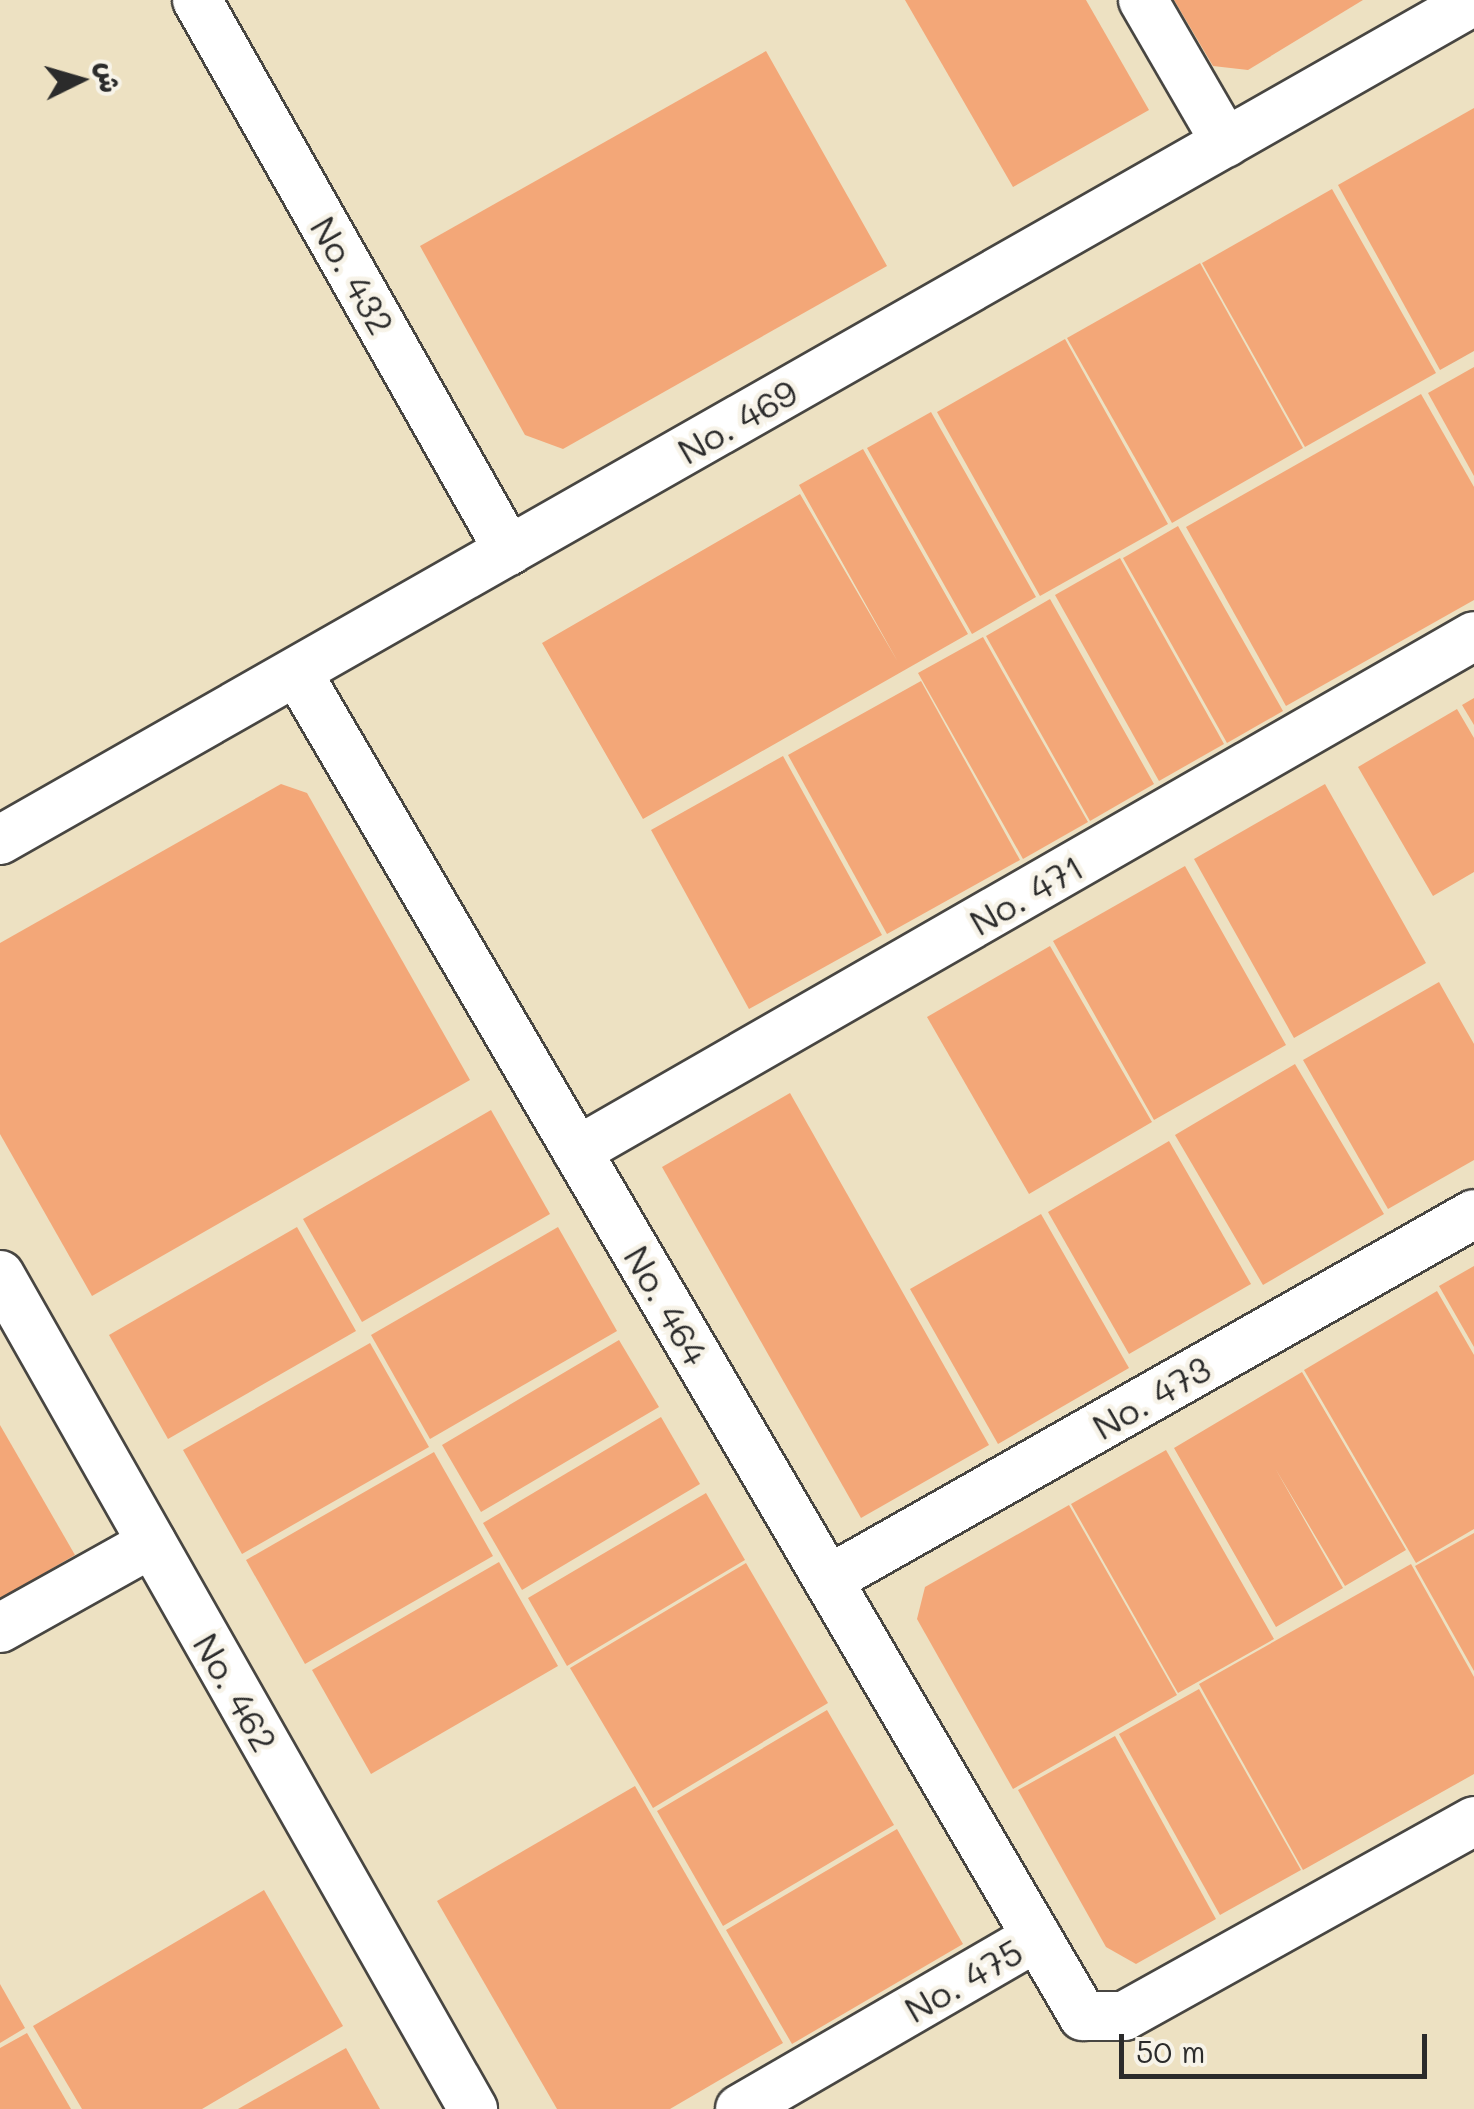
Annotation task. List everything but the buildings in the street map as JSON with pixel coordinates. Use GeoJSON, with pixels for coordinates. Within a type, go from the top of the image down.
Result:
{"type":"FeatureCollection","features":[{"type":"Feature","properties":{"kind":"street","name":"No. 432"},"geometry":{"type":"LineString","coordinates":[[196,0],[509,551]]}},
{"type":"Feature","properties":{"kind":"street"},"geometry":{"type":"LineString","coordinates":[[1143,0],[1226,143]]}},
{"type":"Feature","properties":{"kind":"street","name":"No. 469"},"geometry":{"type":"LineString","coordinates":[[0,840],[1474,1]]}},
{"type":"Feature","properties":{"kind":"street","name":"No. 471"},"geometry":{"type":"LineString","coordinates":[[577,1151],[1474,636]]}},
{"type":"Feature","properties":{"kind":"street","name":"No. 464"},"geometry":{"type":"LineString","coordinates":[[297,672],[1037,1938]]}},
{"type":"Feature","properties":{"kind":"street","name":"No. 473"},"geometry":{"type":"LineString","coordinates":[[828,1580],[1474,1214]]}},
{"type":"Feature","properties":{"kind":"street","name":"No. 462"},"geometry":{"type":"LineString","coordinates":[[0,1275],[473,2109]]}},
{"type":"Feature","properties":{"kind":"street"},"geometry":{"type":"LineString","coordinates":[[0,1628],[152,1544]]}},
{"type":"Feature","properties":{"kind":"street","name":"No. 475"},"geometry":{"type":"LineString","coordinates":[[740,2109],[1037,1938],[1083,2016],[1124,2016],[1474,1821]]}}]}
